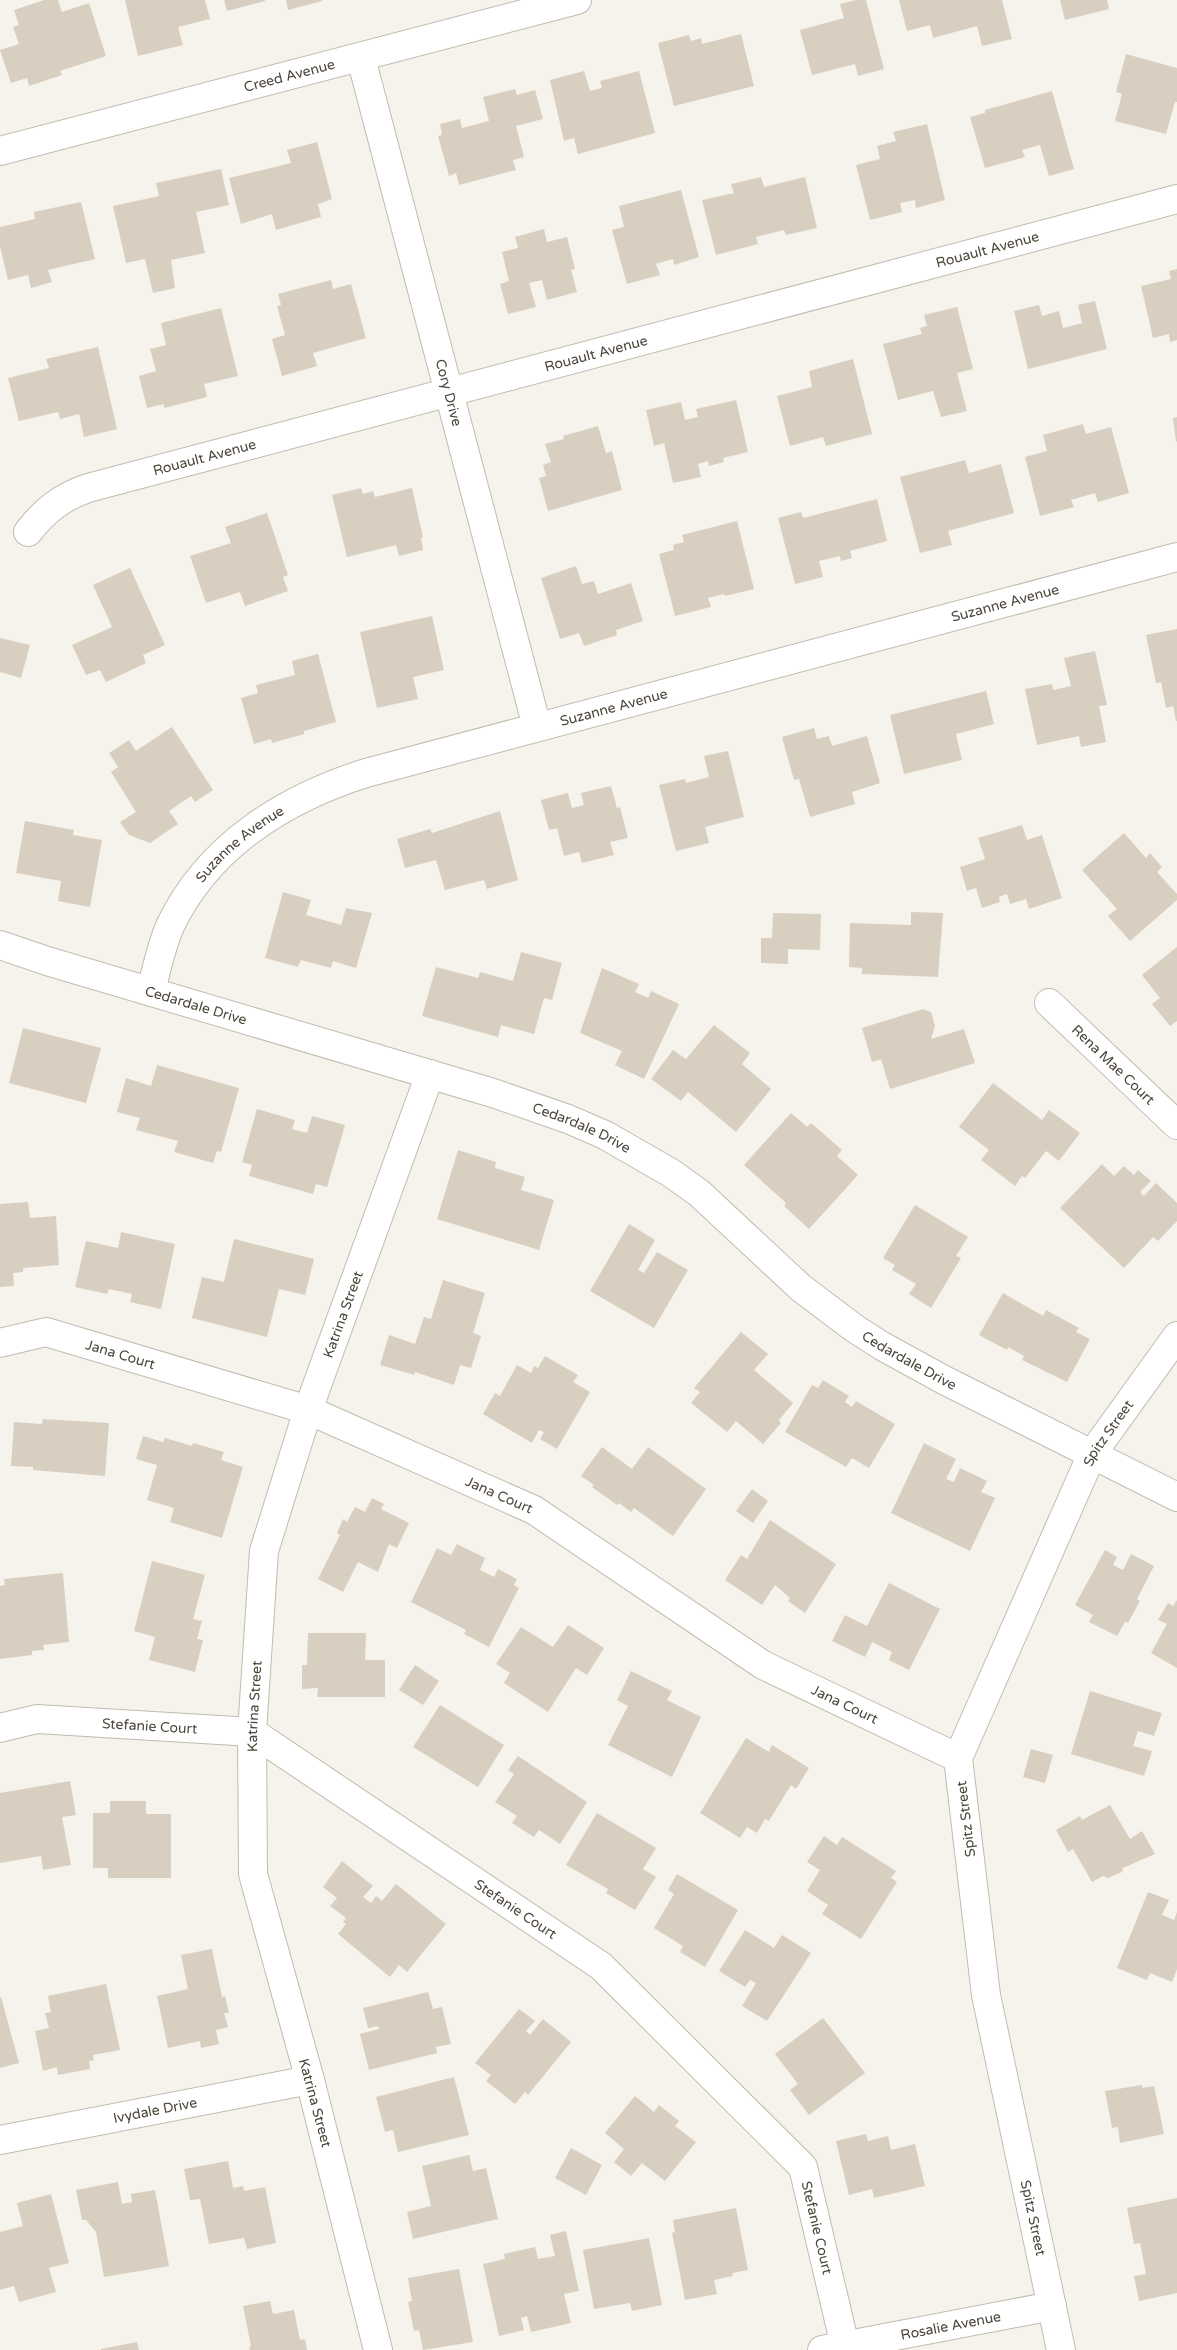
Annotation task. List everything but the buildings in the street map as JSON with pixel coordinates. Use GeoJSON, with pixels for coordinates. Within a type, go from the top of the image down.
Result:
{"type":"FeatureCollection","features":[{"type":"Feature","properties":{"kind":"street","name":"Creed Avenue"},"geometry":{"type":"LineString","coordinates":[[0,151],[577,0]]}},
{"type":"Feature","properties":{"kind":"street","name":"Cory Drive"},"geometry":{"type":"LineString","coordinates":[[360,58],[450,392],[537,727]]}},
{"type":"Feature","properties":{"kind":"street","name":"Rouault Avenue"},"geometry":{"type":"LineString","coordinates":[[28,532],[49,508],[74,493],[1177,199]]}},
{"type":"Feature","properties":{"kind":"street","name":"Suzanne Avenue"},"geometry":{"type":"LineString","coordinates":[[151,992],[170,928],[195,885],[211,864],[272,814],[311,794],[349,778],[1177,557]]}},
{"type":"Feature","properties":{"kind":"street","name":"Cedardale Drive"},"geometry":{"type":"LineString","coordinates":[[0,945],[151,992],[529,1104],[604,1135],[640,1154],[699,1193],[801,1288],[854,1328],[928,1372],[1177,1497]]}},
{"type":"Feature","properties":{"kind":"street","name":"Rena Mae Court"},"geometry":{"type":"LineString","coordinates":[[1049,1003],[1177,1125]]}},
{"type":"Feature","properties":{"kind":"street","name":"Katrina Street"},"geometry":{"type":"LineString","coordinates":[[378,2350],[310,2080],[253,1874],[252,1732],[264,1551],[308,1410],[430,1074]]}},
{"type":"Feature","properties":{"kind":"street","name":"Jana Court"},"geometry":{"type":"LineString","coordinates":[[0,1343],[46,1332],[308,1410],[534,1510],[763,1666],[958,1758]]}},
{"type":"Feature","properties":{"kind":"street","name":"Spitz Street"},"geometry":{"type":"LineString","coordinates":[[1061,2350],[986,1995],[958,1758],[1092,1454],[1177,1336]]}},
{"type":"Feature","properties":{"kind":"street","name":"Stefanie Court"},"geometry":{"type":"LineString","coordinates":[[0,1728],[37,1719],[252,1732],[600,1966],[803,2167],[833,2348]]}},
{"type":"Feature","properties":{"kind":"street","name":"Ivydale Drive"},"geometry":{"type":"LineString","coordinates":[[0,2140],[310,2080]]}},
{"type":"Feature","properties":{"kind":"street","name":"Rosalie Avenue"},"geometry":{"type":"LineString","coordinates":[[833,2348],[1052,2306]]}}]}
